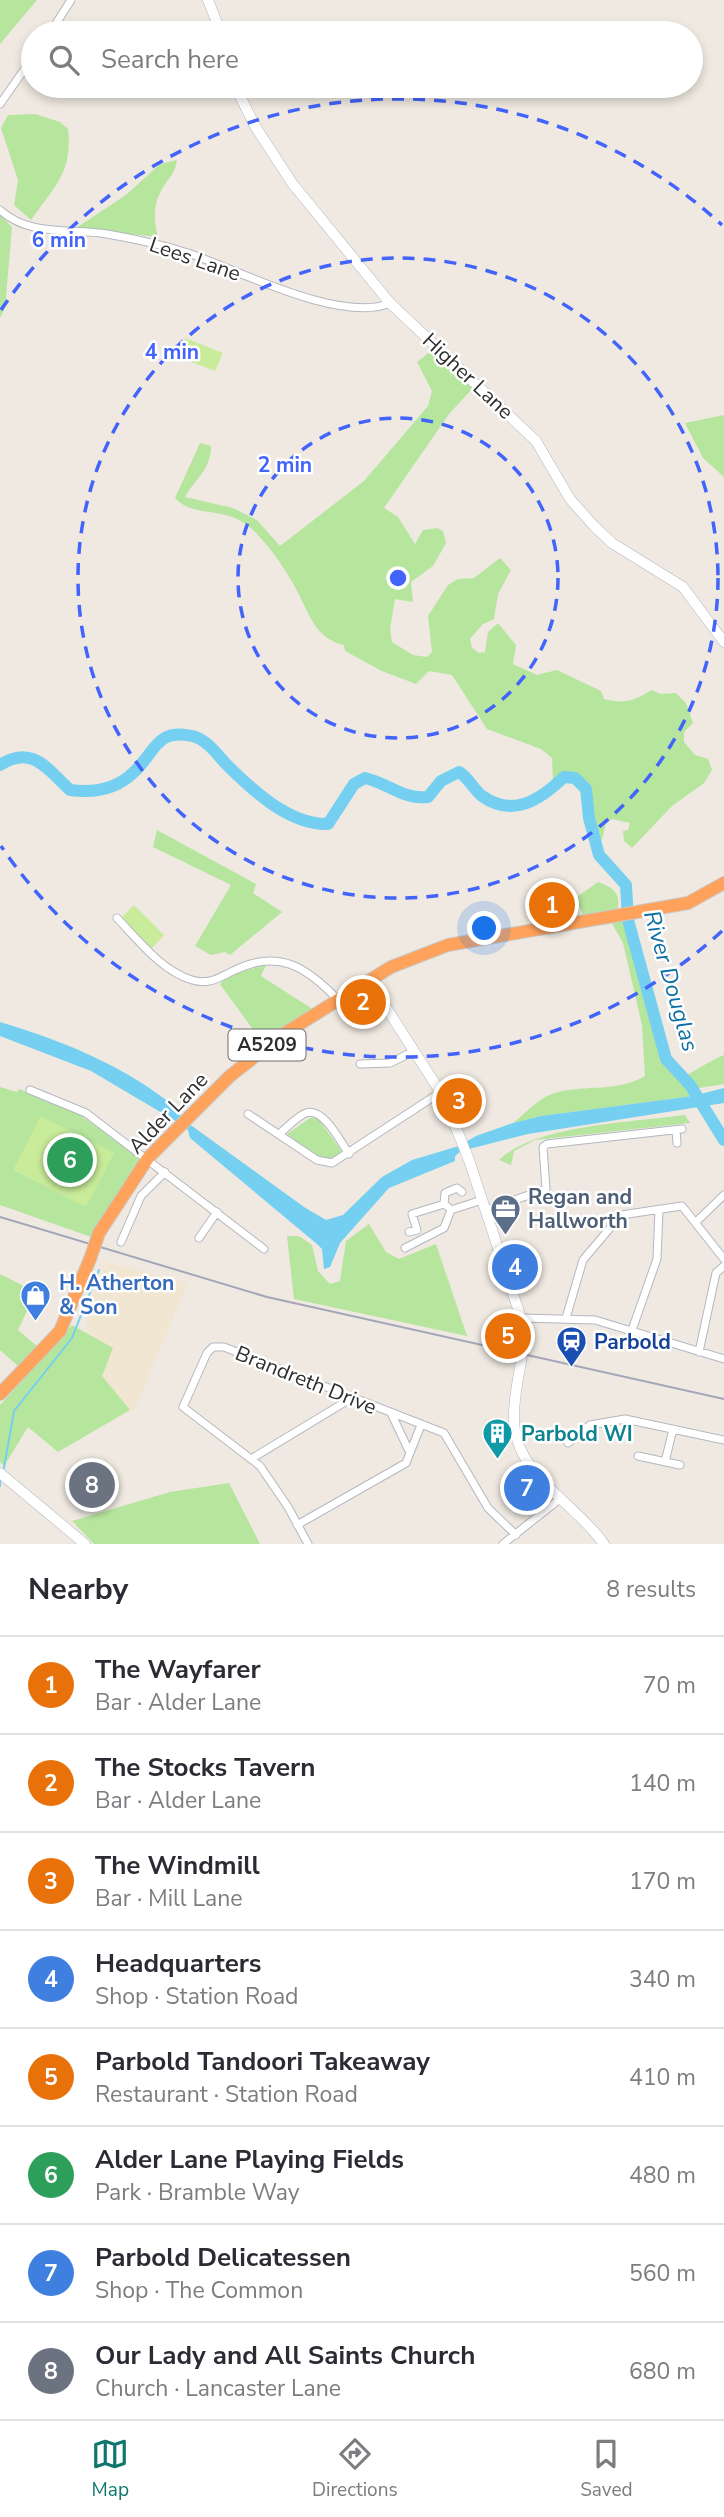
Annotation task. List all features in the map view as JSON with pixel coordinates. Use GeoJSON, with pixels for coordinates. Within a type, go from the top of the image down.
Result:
{"type":"FeatureCollection","features":[{"type":"Feature","properties":{"kind":"highway","name":"Alder Lane"},"geometry":{"type":"LineString","coordinates":[[0,1394],[60,1331],[99,1233],[148,1158],[257,1053],[405,960],[448,945],[635,913],[693,900],[724,883]]}},
{"type":"Feature","properties":{"kind":"street"},"geometry":{"type":"LineString","coordinates":[[58,21],[71,0]]}},
{"type":"Feature","properties":{"kind":"street"},"geometry":{"type":"LineString","coordinates":[[208,0],[216,21]]}},
{"type":"Feature","properties":{"kind":"street"},"geometry":{"type":"LineString","coordinates":[[0,104],[21,74]]}},
{"type":"Feature","properties":{"kind":"street","name":"Higher Lane"},"geometry":{"type":"LineString","coordinates":[[241,98],[255,126],[292,183],[390,303],[536,441],[570,499],[594,526],[612,543],[683,587],[724,642]]}},
{"type":"Feature","properties":{"kind":"street","name":"Lees Lane"},"geometry":{"type":"LineString","coordinates":[[0,210],[28,227],[91,231],[153,242],[308,298],[366,309],[390,303]]}},
{"type":"Feature","properties":{"kind":"street"},"geometry":{"type":"LineString","coordinates":[[117,918],[155,958],[188,979],[218,980],[248,966],[281,961],[299,965],[338,1000]]}},
{"type":"Feature","properties":{"kind":"street"},"geometry":{"type":"LineString","coordinates":[[369,981],[441,1092],[468,1156],[522,1318],[525,1343],[514,1412],[516,1441],[531,1468],[604,1544]]}},
{"type":"Feature","properties":{"kind":"street"},"geometry":{"type":"LineString","coordinates":[[360,1064],[369,1066],[390,1063],[414,1051]]}},
{"type":"Feature","properties":{"kind":"street"},"geometry":{"type":"LineString","coordinates":[[30,1090],[86,1113],[264,1249]]}},
{"type":"Feature","properties":{"kind":"street"},"geometry":{"type":"LineString","coordinates":[[248,1114],[324,1163],[332,1163],[441,1092]]}},
{"type":"Feature","properties":{"kind":"street"},"geometry":{"type":"LineString","coordinates":[[279,1134],[306,1113],[315,1113],[322,1116],[349,1154]]}},
{"type":"Feature","properties":{"kind":"street"},"geometry":{"type":"LineString","coordinates":[[409,1232],[417,1230],[412,1214],[448,1207],[484,1205],[547,1189],[543,1147],[547,1144],[679,1130],[677,1143]]}},
{"type":"Feature","properties":{"kind":"street","name":"Alder Lane"},"geometry":{"type":"LineString","coordinates":[[121,1242],[141,1196],[165,1172]]}},
{"type":"Feature","properties":{"kind":"street"},"geometry":{"type":"LineString","coordinates":[[405,1248],[444,1228],[448,1207],[445,1193],[457,1188],[462,1192]]}},
{"type":"Feature","properties":{"kind":"street"},"geometry":{"type":"LineString","coordinates":[[696,1223],[724,1195]]}},
{"type":"Feature","properties":{"kind":"street"},"geometry":{"type":"LineString","coordinates":[[566,1318],[583,1260],[615,1220],[625,1214],[682,1206],[724,1259]]}},
{"type":"Feature","properties":{"kind":"street"},"geometry":{"type":"LineString","coordinates":[[632,1330],[657,1259],[659,1209]]}},
{"type":"Feature","properties":{"kind":"street"},"geometry":{"type":"LineString","coordinates":[[198,1239],[217,1212]]}},
{"type":"Feature","properties":{"kind":"street"},"geometry":{"type":"LineString","coordinates":[[699,1352],[716,1273],[724,1266]]}},
{"type":"Feature","properties":{"kind":"street"},"geometry":{"type":"LineString","coordinates":[[522,1318],[595,1320],[724,1359]]}},
{"type":"Feature","properties":{"kind":"street","name":"Brandreth Drive"},"geometry":{"type":"LineString","coordinates":[[308,1544],[260,1466],[183,1407],[207,1353],[213,1347],[223,1347],[443,1433],[488,1508],[516,1535]]}},
{"type":"Feature","properties":{"kind":"street"},"geometry":{"type":"LineString","coordinates":[[251,1460],[351,1399]]}},
{"type":"Feature","properties":{"kind":"street"},"geometry":{"type":"LineString","coordinates":[[391,1413],[410,1452]]}},
{"type":"Feature","properties":{"kind":"street"},"geometry":{"type":"LineString","coordinates":[[568,1443],[590,1425],[610,1419],[625,1419],[724,1440]]}},
{"type":"Feature","properties":{"kind":"street"},"geometry":{"type":"LineString","coordinates":[[297,1525],[406,1463],[421,1425]]}},
{"type":"Feature","properties":{"kind":"street"},"geometry":{"type":"LineString","coordinates":[[665,1462],[673,1429]]}},
{"type":"Feature","properties":{"kind":"street"},"geometry":{"type":"LineString","coordinates":[[638,1456],[680,1465]]}},
{"type":"Feature","properties":{"kind":"street"},"geometry":{"type":"LineString","coordinates":[[0,1473],[85,1544]]}},
{"type":"Feature","properties":{"kind":"street"},"geometry":{"type":"LineString","coordinates":[[503,1544],[561,1498]]}},
{"type":"Feature","properties":{"kind":"shaded area"},"geometry":{"type":"Polygon","coordinates":[[[105,1262],[188,1283],[134,1411],[126,1406],[99,1375],[85,1321],[105,1262]]]}},
{"type":"Feature","properties":{"kind":"green space"},"geometry":{"type":"Polygon","coordinates":[[[0,0],[37,0],[0,44],[0,0]]]}},
{"type":"Feature","properties":{"kind":"green space"},"geometry":{"type":"Polygon","coordinates":[[[35,114],[60,122],[68,129],[69,144],[68,157],[60,178],[31,220],[14,205],[18,180],[1,128],[8,115],[35,114]]]}},
{"type":"Feature","properties":{"kind":"green space"},"geometry":{"type":"Polygon","coordinates":[[[177,160],[155,208],[158,237],[76,228],[126,195],[160,164],[177,160]]]}},
{"type":"Feature","properties":{"kind":"green space"},"geometry":{"type":"Polygon","coordinates":[[[0,215],[12,227],[5,308],[0,318],[0,215]]]}},
{"type":"Feature","properties":{"kind":"green space"},"geometry":{"type":"Polygon","coordinates":[[[185,338],[223,353],[215,371],[181,358],[185,338]]]}},
{"type":"Feature","properties":{"kind":"green space"},"geometry":{"type":"Polygon","coordinates":[[[432,350],[473,388],[449,414],[384,508],[398,517],[415,544],[423,530],[437,528],[443,531],[446,543],[433,566],[411,582],[413,602],[395,599],[390,629],[392,642],[413,655],[427,657],[432,652],[428,616],[448,585],[458,579],[474,578],[500,558],[511,570],[498,594],[494,619],[483,624],[470,639],[472,648],[479,653],[485,652],[488,632],[498,623],[516,645],[513,664],[537,675],[557,670],[601,691],[604,699],[611,700],[629,700],[651,690],[661,694],[676,693],[686,703],[693,723],[684,732],[684,742],[695,755],[708,759],[712,770],[704,783],[672,806],[632,848],[624,841],[623,831],[628,830],[630,823],[612,819],[606,822],[602,840],[597,836],[590,790],[571,776],[553,780],[552,758],[541,749],[487,729],[452,675],[429,671],[416,684],[382,671],[345,651],[344,645],[326,637],[314,624],[284,568],[246,524],[235,518],[193,509],[175,498],[200,443],[211,446],[205,468],[185,497],[233,508],[257,520],[280,546],[364,481],[428,406],[432,391],[417,362],[432,350]]]}},
{"type":"Feature","properties":{"kind":"green space"},"geometry":{"type":"Polygon","coordinates":[[[724,415],[724,477],[703,458],[685,423],[724,415]]]}},
{"type":"Feature","properties":{"kind":"green space"},"geometry":{"type":"Polygon","coordinates":[[[157,830],[256,884],[253,893],[282,912],[230,955],[225,952],[211,955],[195,946],[231,885],[153,847],[157,830]]]}},
{"type":"Feature","properties":{"kind":"green space"},"geometry":{"type":"Polygon","coordinates":[[[598,882],[615,892],[618,899],[617,910],[584,917],[575,898],[598,882]]]}},
{"type":"Feature","properties":{"kind":"green space"},"geometry":{"type":"Polygon","coordinates":[[[134,905],[164,935],[151,949],[120,919],[134,905]]]}},
{"type":"Feature","properties":{"kind":"green space"},"geometry":{"type":"Polygon","coordinates":[[[628,914],[671,1068],[684,1080],[682,1077],[724,1055],[724,1084],[693,1089],[697,1095],[693,1096],[541,1116],[513,1123],[551,1094],[624,1084],[645,1076],[642,1025],[623,943],[609,918],[628,914]]]}},
{"type":"Feature","properties":{"kind":"green space"},"geometry":{"type":"Polygon","coordinates":[[[266,965],[261,976],[314,1010],[262,1042],[220,984],[229,975],[266,965]]]}},
{"type":"Feature","properties":{"kind":"green space"},"geometry":{"type":"Polygon","coordinates":[[[0,1087],[17,1092],[19,1089],[70,1108],[141,1158],[94,1238],[0,1205],[0,1087]]]}},
{"type":"Feature","properties":{"kind":"green space"},"geometry":{"type":"Polygon","coordinates":[[[685,1115],[690,1123],[535,1140],[514,1151],[511,1165],[499,1160],[515,1148],[536,1139],[560,1132],[685,1115]]]}},
{"type":"Feature","properties":{"kind":"green space"},"geometry":{"type":"Polygon","coordinates":[[[41,1116],[114,1153],[86,1207],[13,1170],[41,1116]]]}},
{"type":"Feature","properties":{"kind":"green space"},"geometry":{"type":"Polygon","coordinates":[[[310,1118],[318,1118],[342,1152],[335,1157],[321,1157],[287,1134],[310,1118]]]}},
{"type":"Feature","properties":{"kind":"green space"},"geometry":{"type":"Polygon","coordinates":[[[369,1224],[386,1252],[399,1259],[436,1244],[467,1336],[294,1299],[287,1236],[299,1236],[312,1245],[318,1271],[330,1284],[340,1281],[346,1241],[369,1224]]]}},
{"type":"Feature","properties":{"kind":"green space"},"geometry":{"type":"Polygon","coordinates":[[[0,1274],[36,1292],[18,1330],[38,1347],[18,1366],[0,1350],[0,1274]]]}},
{"type":"Feature","properties":{"kind":"green space"},"geometry":{"type":"Polygon","coordinates":[[[72,1325],[113,1348],[102,1376],[130,1410],[58,1452],[28,1427],[4,1466],[0,1462],[0,1405],[72,1325]]]}},
{"type":"Feature","properties":{"kind":"green space"},"geometry":{"type":"Polygon","coordinates":[[[229,1483],[260,1544],[94,1544],[72,1521],[170,1492],[229,1483]]]}},
{"type":"Feature","properties":{"kind":"water"},"geometry":{"type":"Polygon","coordinates":[[[0,1022],[71,1047],[138,1081],[179,1110],[181,1118],[326,1220],[343,1215],[382,1177],[412,1160],[459,1146],[476,1136],[513,1123],[541,1116],[693,1096],[724,1088],[724,1103],[528,1134],[461,1151],[455,1156],[455,1161],[389,1188],[340,1243],[330,1267],[324,1269],[322,1249],[190,1138],[188,1130],[179,1123],[91,1071],[0,1036],[0,1022]]]}},
{"type":"Feature","properties":{"kind":"waterway","name":"River Douglas"},"geometry":{"type":"LineString","coordinates":[[0,765],[12,759],[31,758],[47,768],[70,790],[96,790],[127,778],[163,739],[180,734],[192,736],[206,743],[247,784],[272,804],[299,819],[328,824],[354,784],[365,778],[403,794],[428,797],[441,781],[459,772],[482,796],[505,806],[526,803],[545,793],[564,777],[575,778],[586,789],[589,818],[599,855],[626,885],[628,920],[666,1059],[690,1085],[724,1140]]}},
{"type":"Feature","properties":{"kind":"waterway"},"geometry":{"type":"LineString","coordinates":[[4,1468],[14,1411],[72,1338],[99,1270]]}},
{"type":"Feature","properties":{"kind":"waterway"},"geometry":{"type":"LineString","coordinates":[[0,1480],[0,1486]]}},
{"type":"Feature","properties":{"kind":"railway"},"geometry":{"type":"LineString","coordinates":[[0,1217],[267,1297],[724,1399]]}},
{"type":"Feature","properties":{"kind":"place","name":"The Wayfarer"},"geometry":{"type":"Point","coordinates":[552,905]}},
{"type":"Feature","properties":{"kind":"place","name":"The Stocks Tavern"},"geometry":{"type":"Point","coordinates":[363,1002]}},
{"type":"Feature","properties":{"kind":"place","name":"The Windmill"},"geometry":{"type":"Point","coordinates":[459,1101]}},
{"type":"Feature","properties":{"kind":"place","name":"Alder Lane Playing Fields"},"geometry":{"type":"Point","coordinates":[70,1160]}},
{"type":"Feature","properties":{"kind":"place","name":"Regan and Hallworth"},"geometry":{"type":"Point","coordinates":[505,1236]}},
{"type":"Feature","properties":{"kind":"place","name":"Headquarters"},"geometry":{"type":"Point","coordinates":[515,1267]}},
{"type":"Feature","properties":{"kind":"place","name":"H. Atherton & Son"},"geometry":{"type":"Point","coordinates":[36,1322]}},
{"type":"Feature","properties":{"kind":"place","name":"Parbold Tandoori Takeaway"},"geometry":{"type":"Point","coordinates":[508,1336]}},
{"type":"Feature","properties":{"kind":"place","name":"Parbold"},"geometry":{"type":"Point","coordinates":[571,1369]}},
{"type":"Feature","properties":{"kind":"place","name":"Parbold WI"},"geometry":{"type":"Point","coordinates":[498,1461]}},
{"type":"Feature","properties":{"kind":"place","name":"Our Lady and All Saints Church"},"geometry":{"type":"Point","coordinates":[92,1485]}},
{"type":"Feature","properties":{"kind":"place","name":"Parbold Delicatessen"},"geometry":{"type":"Point","coordinates":[527,1488]}}]}
